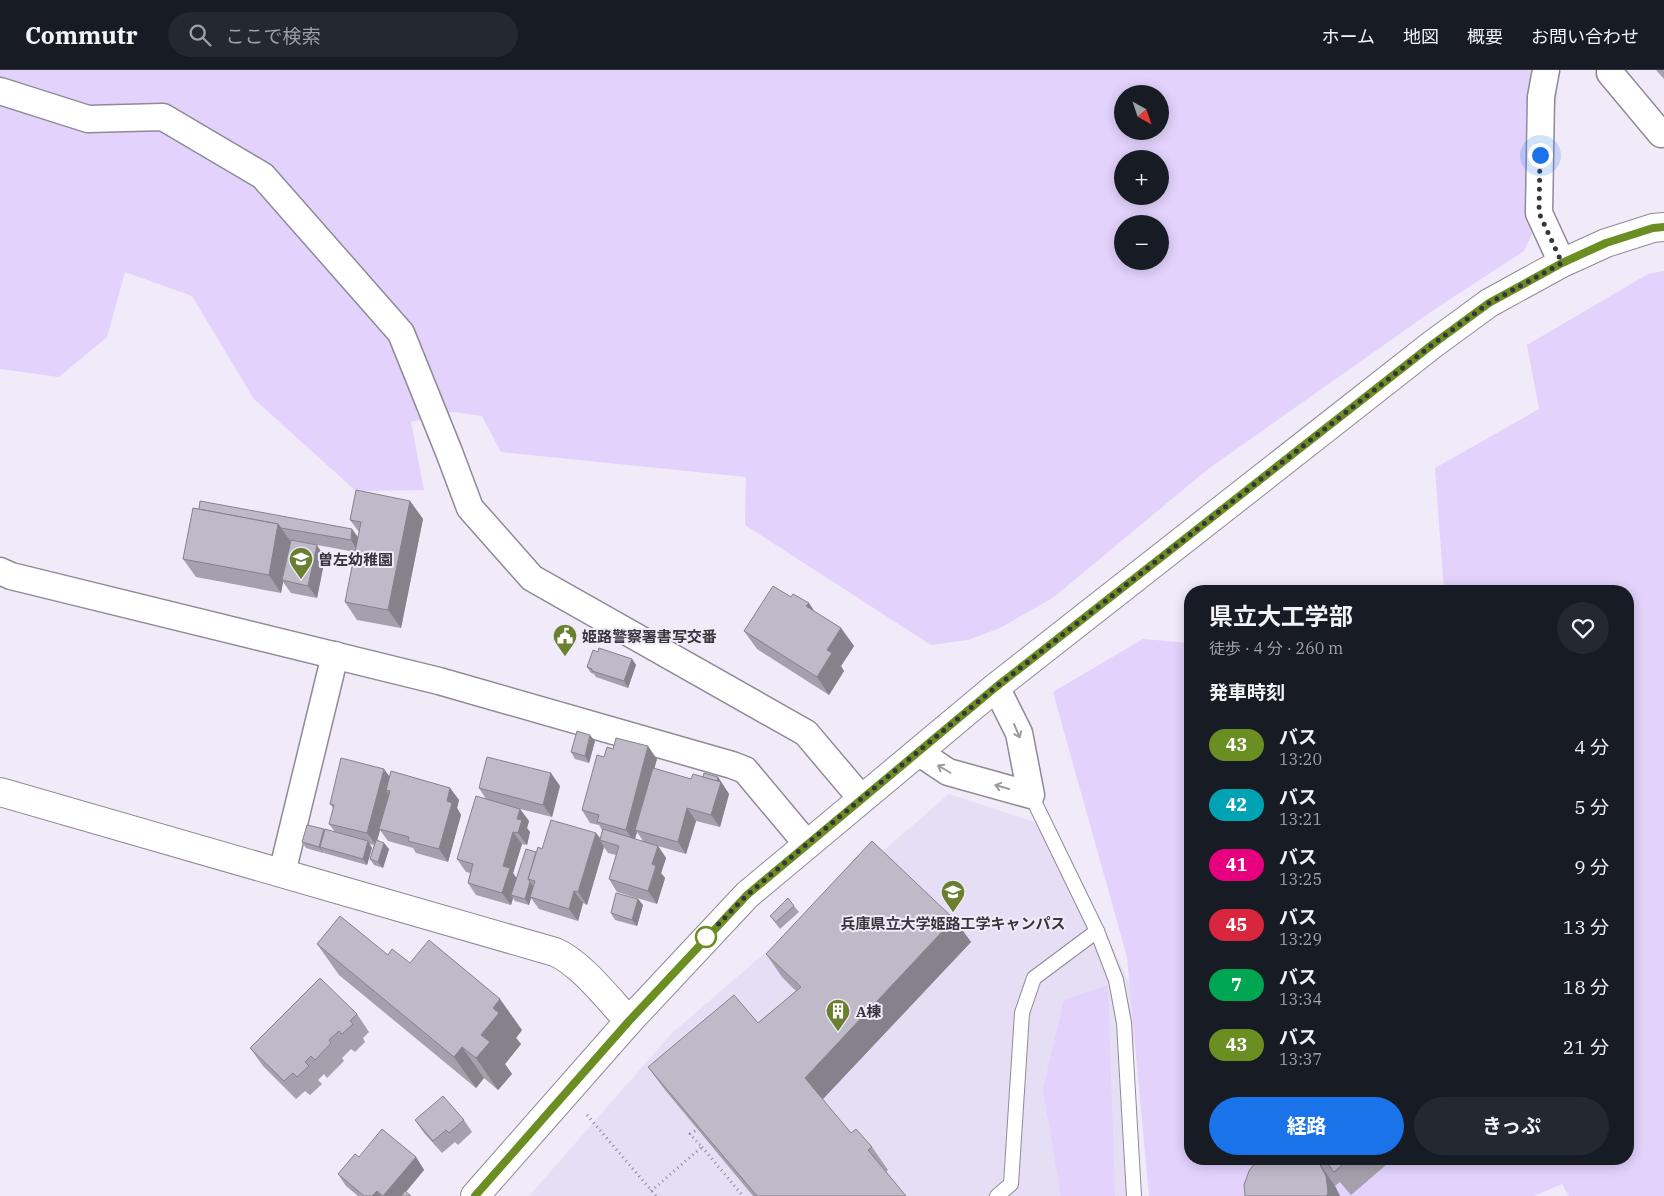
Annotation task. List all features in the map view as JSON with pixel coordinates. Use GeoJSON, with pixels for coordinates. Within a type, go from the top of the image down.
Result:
{"type":"FeatureCollection","features":[{"type":"Feature","properties":{"kind":"main road"},"geometry":{"type":"LineString","coordinates":[[475,1196],[629,1021],[747,895],[996,687],[1433,344],[1489,303],[1562,263],[1606,243],[1653,228],[1664,227]]}},
{"type":"Feature","properties":{"kind":"main road"},"geometry":{"type":"LineString","coordinates":[[0,792],[565,956],[629,1021]]}},
{"type":"Feature","properties":{"kind":"street"},"geometry":{"type":"LineString","coordinates":[[1546,70],[1541,96],[1539,213],[1562,263]]}},
{"type":"Feature","properties":{"kind":"street"},"geometry":{"type":"LineString","coordinates":[[1610,70],[1610,74],[1661,134]]}},
{"type":"Feature","properties":{"kind":"street"},"geometry":{"type":"LineString","coordinates":[[0,91],[88,119],[162,117],[263,176],[401,333],[439,425],[470,508],[532,578],[806,733],[861,798]]}},
{"type":"Feature","properties":{"kind":"street"},"geometry":{"type":"LineString","coordinates":[[0,571],[11,576],[439,681],[732,765],[745,770],[807,844]]}},
{"type":"Feature","properties":{"kind":"street"},"geometry":{"type":"LineString","coordinates":[[282,873],[335,655]]}},
{"type":"Feature","properties":{"kind":"street"},"geometry":{"type":"LineString","coordinates":[[918,752],[948,772],[1031,795],[1019,733],[996,687]]}},
{"type":"Feature","properties":{"kind":"lane"},"geometry":{"type":"LineString","coordinates":[[1031,795],[1097,931],[1116,980],[1124,1023],[1134,1196]]}},
{"type":"Feature","properties":{"kind":"lane"},"geometry":{"type":"LineString","coordinates":[[997,1196],[1011,1184],[1022,1013],[1034,978],[1097,931]]}},
{"type":"Feature","properties":{"kind":"path"},"geometry":{"type":"LineString","coordinates":[[587,1114],[656,1196]]}},
{"type":"Feature","properties":{"kind":"path"},"geometry":{"type":"LineString","coordinates":[[698,1129],[690,1134],[743,1196]]}},
{"type":"Feature","properties":{"kind":"path"},"geometry":{"type":"LineString","coordinates":[[651,1190],[702,1147]]}},
{"type":"Feature","properties":{"kind":"shaded area"},"geometry":{"type":"Polygon","coordinates":[[[0,70],[1559,70],[1546,203],[1524,251],[1435,309],[1208,469],[1054,597],[1000,628],[968,640],[931,645],[745,525],[746,477],[501,452],[482,416],[453,412],[411,422],[424,490],[356,491],[254,399],[192,296],[125,272],[107,337],[59,377],[0,369],[0,70]]]}},
{"type":"Feature","properties":{"kind":"shaded area"},"geometry":{"type":"Polygon","coordinates":[[[1664,271],[1664,1196],[1569,1196],[1562,1184],[1534,1196],[1149,1196],[1127,957],[1053,692],[1143,639],[1184,642],[1184,1165],[1634,1165],[1634,585],[1444,585],[1435,468],[1539,409],[1527,345],[1648,274],[1664,271]]]}},
{"type":"Feature","properties":{"kind":"shaded area","name":"兵庫県立大学姫路工学キャンパス"},"geometry":{"type":"Polygon","coordinates":[[[949,794],[1055,829],[1136,997],[1128,1196],[529,1196],[671,1034],[949,794]]]}},
{"type":"Feature","properties":{"kind":"shaded area"},"geometry":{"type":"Polygon","coordinates":[[[1108,985],[1115,1196],[1061,1196],[1043,1089],[1064,1000],[1108,985]]]}},
{"type":"Feature","properties":{"kind":"building"},"geometry":{"type":"Polygon","coordinates":[[[356,490],[410,501],[388,610],[345,602],[361,522],[350,520],[356,490]]]}},
{"type":"Feature","properties":{"kind":"building"},"geometry":{"type":"Polygon","coordinates":[[[200,501],[352,529],[351,540],[281,528],[278,524],[199,509],[200,501]]]}},
{"type":"Feature","properties":{"kind":"building"},"geometry":{"type":"Polygon","coordinates":[[[193,508],[278,524],[269,575],[183,559],[193,508]]]}},
{"type":"Feature","properties":{"kind":"building"},"geometry":{"type":"Polygon","coordinates":[[[291,540],[317,545],[308,586],[282,580],[291,540]]]}},
{"type":"Feature","properties":{"kind":"building"},"geometry":{"type":"Polygon","coordinates":[[[773,586],[791,597],[793,594],[809,603],[806,606],[841,628],[827,650],[832,653],[817,677],[744,631],[773,586]]]}},
{"type":"Feature","properties":{"kind":"building"},"geometry":{"type":"Polygon","coordinates":[[[599,648],[632,659],[624,681],[592,671],[592,669],[587,667],[593,650],[598,652],[599,648]]]}},
{"type":"Feature","properties":{"kind":"building"},"geometry":{"type":"Polygon","coordinates":[[[577,731],[590,735],[585,756],[571,752],[577,731]]]}},
{"type":"Feature","properties":{"kind":"building"},"geometry":{"type":"Polygon","coordinates":[[[616,738],[648,746],[626,830],[597,822],[599,815],[582,810],[597,755],[604,757],[607,747],[613,749],[616,738]]]}},
{"type":"Feature","properties":{"kind":"building"},"geometry":{"type":"Polygon","coordinates":[[[487,757],[551,773],[543,805],[479,788],[487,757]]]}},
{"type":"Feature","properties":{"kind":"building"},"geometry":{"type":"Polygon","coordinates":[[[341,758],[384,769],[367,833],[329,824],[334,805],[330,804],[341,758]]]}},
{"type":"Feature","properties":{"kind":"building"},"geometry":{"type":"Polygon","coordinates":[[[653,768],[691,779],[693,774],[721,782],[711,815],[687,808],[678,842],[635,830],[653,768]]]}},
{"type":"Feature","properties":{"kind":"building"},"geometry":{"type":"Polygon","coordinates":[[[391,771],[450,788],[447,801],[452,803],[439,849],[408,841],[409,837],[379,829],[390,791],[386,790],[391,771]]]}},
{"type":"Feature","properties":{"kind":"building"},"geometry":{"type":"Polygon","coordinates":[[[704,773],[718,777],[717,781],[703,777],[704,773]]]}},
{"type":"Feature","properties":{"kind":"building"},"geometry":{"type":"Polygon","coordinates":[[[476,796],[520,809],[517,819],[522,820],[518,833],[513,832],[503,866],[510,868],[502,893],[468,883],[473,864],[457,859],[476,796]]]}},
{"type":"Feature","properties":{"kind":"building"},"geometry":{"type":"Polygon","coordinates":[[[551,820],[596,833],[578,892],[574,891],[569,909],[530,897],[535,881],[528,879],[538,847],[542,849],[551,820]]]}},
{"type":"Feature","properties":{"kind":"building"},"geometry":{"type":"Polygon","coordinates":[[[307,825],[324,829],[319,847],[302,842],[307,825]]]}},
{"type":"Feature","properties":{"kind":"building"},"geometry":{"type":"Polygon","coordinates":[[[325,829],[368,841],[363,859],[320,847],[325,829]]]}},
{"type":"Feature","properties":{"kind":"building"},"geometry":{"type":"Polygon","coordinates":[[[603,829],[658,846],[652,864],[656,866],[648,891],[609,879],[619,846],[600,840],[603,829]]]}},
{"type":"Feature","properties":{"kind":"building"},"geometry":{"type":"Polygon","coordinates":[[[376,840],[384,843],[378,862],[370,859],[376,840]]]}},
{"type":"Feature","properties":{"kind":"building","name":"A棟"},"geometry":{"type":"Polygon","coordinates":[[[872,841],[954,919],[805,1078],[851,1133],[856,1129],[872,1147],[868,1150],[906,1196],[757,1196],[648,1067],[734,995],[758,1023],[801,987],[766,954],[872,841]]]}},
{"type":"Feature","properties":{"kind":"building"},"geometry":{"type":"Polygon","coordinates":[[[526,849],[536,852],[528,879],[530,882],[525,899],[511,895],[526,849]]]}},
{"type":"Feature","properties":{"kind":"building"},"geometry":{"type":"Polygon","coordinates":[[[616,893],[638,899],[632,920],[611,913],[616,893]]]}},
{"type":"Feature","properties":{"kind":"building"},"geometry":{"type":"Polygon","coordinates":[[[788,898],[794,906],[776,922],[770,916],[788,898]]]}},
{"type":"Feature","properties":{"kind":"building"},"geometry":{"type":"Polygon","coordinates":[[[340,916],[388,955],[392,949],[410,963],[429,940],[500,999],[493,1008],[499,1013],[481,1035],[490,1042],[476,1058],[462,1047],[454,1057],[317,944],[340,916]]]}},
{"type":"Feature","properties":{"kind":"building"},"geometry":{"type":"Polygon","coordinates":[[[320,978],[357,1014],[350,1021],[353,1024],[342,1034],[339,1031],[329,1040],[331,1043],[315,1060],[311,1056],[305,1062],[309,1066],[297,1077],[293,1073],[284,1081],[250,1048],[320,978]]]}},
{"type":"Feature","properties":{"kind":"building"},"geometry":{"type":"Polygon","coordinates":[[[443,1096],[464,1120],[449,1133],[446,1130],[433,1141],[415,1120],[443,1096]]]}},
{"type":"Feature","properties":{"kind":"building"},"geometry":{"type":"Polygon","coordinates":[[[382,1129],[416,1157],[383,1196],[377,1191],[372,1196],[364,1196],[338,1174],[355,1154],[359,1157],[382,1129]]]}},
{"type":"Feature","properties":{"kind":"building"},"geometry":{"type":"Polygon","coordinates":[[[1254,1165],[1320,1165],[1326,1176],[1327,1196],[1245,1196],[1244,1185],[1254,1165]]]}},
{"type":"Feature","properties":{"kind":"building"},"geometry":{"type":"Polygon","coordinates":[[[1329,1165],[1342,1165],[1334,1172],[1329,1165]]]}},
{"type":"Feature","properties":{"kind":"building"},"geometry":{"type":"Polygon","coordinates":[[[405,1191],[411,1196],[401,1196],[405,1191]]]}},
{"type":"Feature","properties":{"kind":"bus line","name":"43"},"geometry":{"type":"LineString","coordinates":[[475,1196],[629,1021],[747,895],[996,687],[1433,344],[1489,303],[1562,263],[1606,243],[1653,228],[1664,227]]}},
{"type":"Feature","properties":{"kind":"place","name":"曽左幼稚園"},"geometry":{"type":"Point","coordinates":[301,580]}},
{"type":"Feature","properties":{"kind":"place","name":"姫路警察署書写交番"},"geometry":{"type":"Point","coordinates":[565,657]}},
{"type":"Feature","properties":{"kind":"place","name":"兵庫県立大学姫路工学キャンパス"},"geometry":{"type":"Point","coordinates":[953,913]}},
{"type":"Feature","properties":{"kind":"place","name":"A棟"},"geometry":{"type":"Point","coordinates":[838,1032]}},
{"type":"Feature","properties":{"kind":"route"},"geometry":{"type":"LineString","coordinates":[[706,937],[747,895],[996,687],[1433,344],[1489,303],[1562,263],[1539,213],[1540,155]]}}]}
